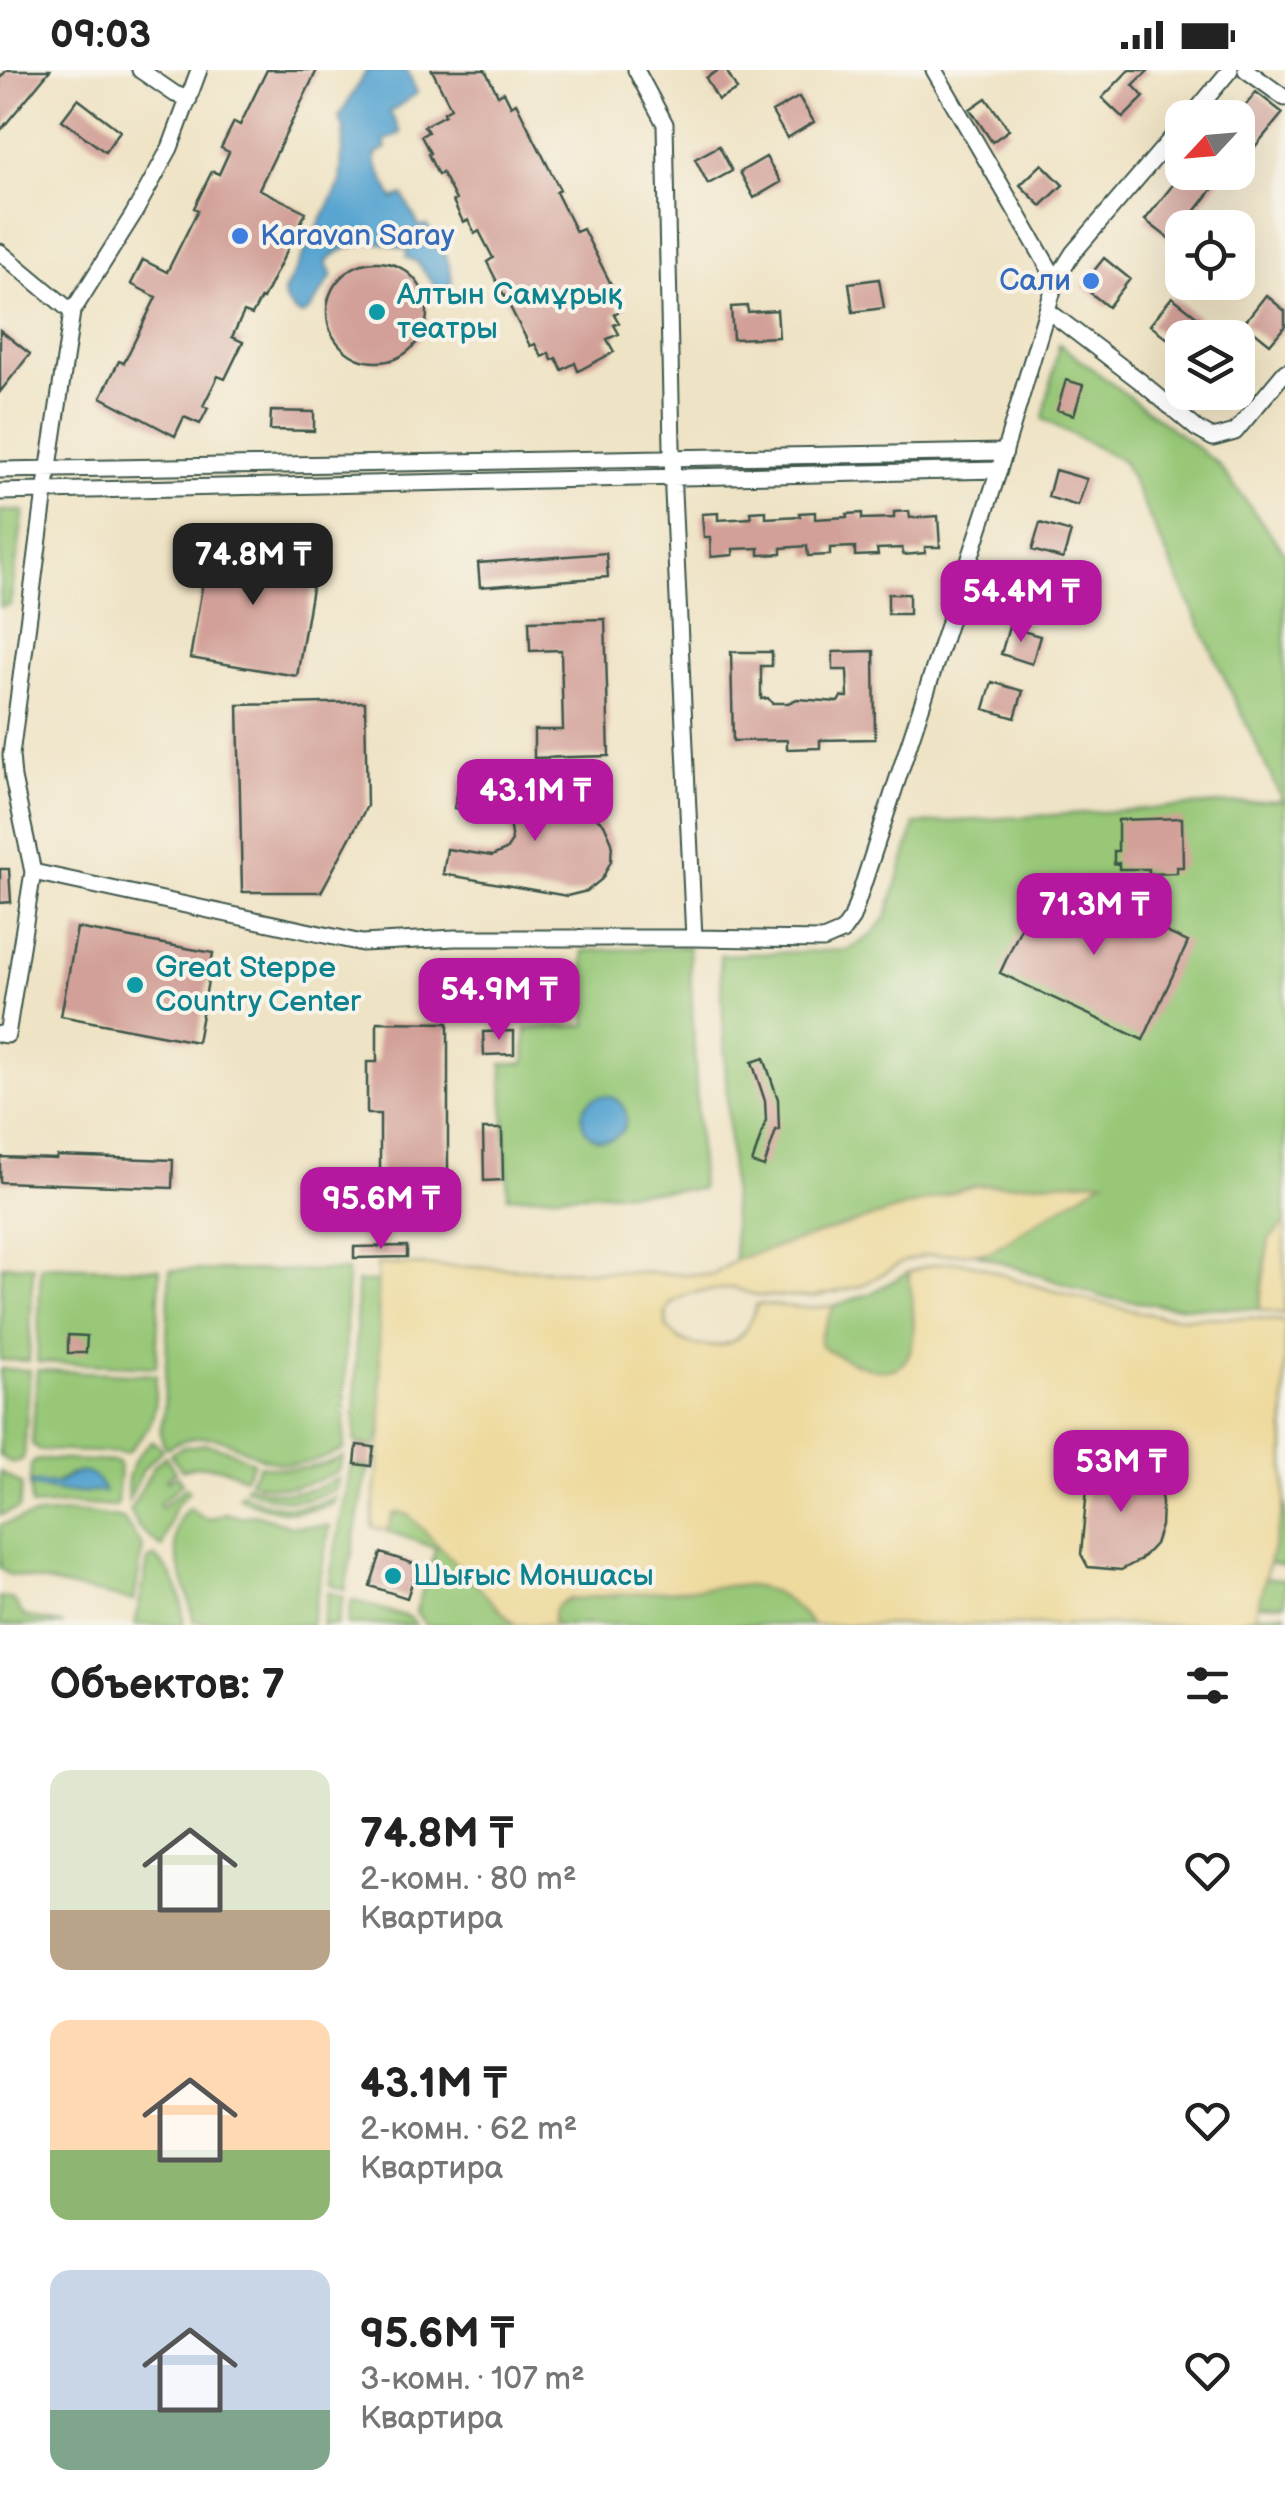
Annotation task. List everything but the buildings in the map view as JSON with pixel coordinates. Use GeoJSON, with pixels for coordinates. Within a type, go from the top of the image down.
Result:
{"type":"FeatureCollection","features":[{"type":"Feature","properties":{"kind":"street"},"geometry":{"type":"LineString","coordinates":[[140,70],[188,99]]}},
{"type":"Feature","properties":{"kind":"street"},"geometry":{"type":"LineString","coordinates":[[0,1034],[7,1035],[34,872],[6,756],[72,312],[170,148],[199,70]]}},
{"type":"Feature","properties":{"kind":"street"},"geometry":{"type":"LineString","coordinates":[[636,70],[665,124],[672,477],[694,938]]}},
{"type":"Feature","properties":{"kind":"street"},"geometry":{"type":"LineString","coordinates":[[934,70],[1056,280]]}},
{"type":"Feature","properties":{"kind":"street"},"geometry":{"type":"LineString","coordinates":[[1205,100],[1230,70]]}},
{"type":"Feature","properties":{"kind":"street"},"geometry":{"type":"LineString","coordinates":[[1246,70],[1285,98]]}},
{"type":"Feature","properties":{"kind":"street"},"geometry":{"type":"LineString","coordinates":[[34,872],[362,943],[455,938],[823,940],[842,932],[852,918],[999,470],[1056,280],[1073,253],[1165,146]]}},
{"type":"Feature","properties":{"kind":"street"},"geometry":{"type":"LineString","coordinates":[[0,252],[72,312]]}},
{"type":"Feature","properties":{"kind":"street"},"geometry":{"type":"LineString","coordinates":[[1047,310],[1213,438],[1235,432],[1285,372]]}},
{"type":"Feature","properties":{"kind":"street"},"geometry":{"type":"LineString","coordinates":[[0,470],[1004,452]]}},
{"type":"Feature","properties":{"kind":"street"},"geometry":{"type":"LineString","coordinates":[[0,492],[999,470]]}},
{"type":"Feature","properties":{"kind":"shaded area"},"geometry":{"type":"Polygon","coordinates":[[[347,1224],[380,1224],[380,1236],[347,1235],[347,1224]]]}},
{"type":"Feature","properties":{"kind":"green space"},"geometry":{"type":"Polygon","coordinates":[[[1059,344],[1217,463],[1285,553],[1285,1223],[1269,1240],[1259,1309],[1169,1306],[1106,1298],[976,1254],[989,1252],[1101,1180],[973,1186],[735,1260],[720,955],[848,950],[872,935],[887,916],[915,824],[1282,800],[1123,461],[1043,419],[1059,344]]]}},
{"type":"Feature","properties":{"kind":"green space"},"geometry":{"type":"Polygon","coordinates":[[[0,511],[24,511],[10,605],[0,607],[0,511]]]}},
{"type":"Feature","properties":{"kind":"green space"},"geometry":{"type":"Polygon","coordinates":[[[689,946],[701,1189],[508,1197],[502,1064],[525,1063],[526,1029],[587,1025],[583,951],[689,946]]]}},
{"type":"Feature","properties":{"kind":"green space"},"geometry":{"type":"Polygon","coordinates":[[[2,1265],[33,1266],[29,1361],[0,1360],[2,1265]]]}},
{"type":"Feature","properties":{"kind":"green space"},"geometry":{"type":"Polygon","coordinates":[[[41,1266],[160,1269],[156,1367],[37,1362],[41,1266]]]}},
{"type":"Feature","properties":{"kind":"green space"},"geometry":{"type":"Polygon","coordinates":[[[170,1270],[347,1271],[344,1449],[319,1460],[292,1464],[274,1462],[219,1439],[204,1437],[166,1448],[160,1429],[170,1270]]]}},
{"type":"Feature","properties":{"kind":"green space"},"geometry":{"type":"Polygon","coordinates":[[[909,1272],[914,1334],[905,1361],[895,1368],[872,1369],[819,1345],[834,1306],[871,1293],[909,1272]]]}},
{"type":"Feature","properties":{"kind":"green space"},"geometry":{"type":"Polygon","coordinates":[[[357,1282],[378,1282],[382,1428],[375,1447],[355,1443],[357,1282]]]}},
{"type":"Feature","properties":{"kind":"green space"},"geometry":{"type":"Polygon","coordinates":[[[0,1369],[30,1370],[24,1455],[22,1460],[12,1463],[0,1456],[0,1369]]]}},
{"type":"Feature","properties":{"kind":"green space"},"geometry":{"type":"Polygon","coordinates":[[[37,1370],[156,1375],[149,1426],[127,1453],[39,1450],[32,1444],[37,1370]]]}},
{"type":"Feature","properties":{"kind":"green space"},"geometry":{"type":"Polygon","coordinates":[[[152,1441],[162,1450],[144,1468],[128,1501],[131,1468],[152,1441]]]}},
{"type":"Feature","properties":{"kind":"green space"},"geometry":{"type":"Polygon","coordinates":[[[206,1444],[227,1449],[254,1463],[244,1478],[213,1466],[182,1470],[170,1454],[183,1447],[206,1444]]]}},
{"type":"Feature","properties":{"kind":"green space"},"geometry":{"type":"Polygon","coordinates":[[[165,1456],[176,1472],[167,1481],[178,1476],[182,1483],[159,1504],[161,1508],[186,1487],[189,1491],[174,1508],[162,1548],[138,1527],[130,1510],[154,1466],[165,1456]]]}},
{"type":"Feature","properties":{"kind":"green space"},"geometry":{"type":"Polygon","coordinates":[[[343,1457],[339,1470],[306,1484],[284,1487],[249,1481],[260,1465],[303,1468],[343,1457]]]}},
{"type":"Feature","properties":{"kind":"green space"},"geometry":{"type":"Polygon","coordinates":[[[45,1459],[116,1462],[117,1504],[31,1506],[30,1486],[64,1492],[103,1491],[71,1474],[52,1484],[30,1482],[31,1465],[45,1459]]]}},
{"type":"Feature","properties":{"kind":"green space"},"geometry":{"type":"Polygon","coordinates":[[[351,1465],[370,1467],[345,1590],[329,1584],[351,1465]]]}},
{"type":"Feature","properties":{"kind":"green space"},"geometry":{"type":"Polygon","coordinates":[[[0,1472],[22,1485],[19,1509],[0,1515],[0,1472]]]}},
{"type":"Feature","properties":{"kind":"green space"},"geometry":{"type":"Polygon","coordinates":[[[338,1478],[336,1489],[301,1499],[268,1497],[244,1488],[247,1485],[293,1492],[316,1488],[338,1478]]]}},
{"type":"Feature","properties":{"kind":"green space"},"geometry":{"type":"Polygon","coordinates":[[[241,1493],[288,1507],[335,1497],[333,1504],[320,1508],[285,1511],[238,1497],[241,1493]]]}},
{"type":"Feature","properties":{"kind":"green space"},"geometry":{"type":"Polygon","coordinates":[[[1285,1502],[1285,1566],[1269,1563],[1285,1502]]]}},
{"type":"Feature","properties":{"kind":"green space"},"geometry":{"type":"Polygon","coordinates":[[[189,1508],[210,1519],[225,1513],[240,1517],[255,1514],[291,1526],[330,1526],[311,1625],[217,1625],[193,1621],[176,1546],[180,1519],[189,1508]]]}},
{"type":"Feature","properties":{"kind":"green space"},"geometry":{"type":"Polygon","coordinates":[[[400,1512],[414,1518],[515,1625],[425,1625],[416,1611],[436,1548],[387,1531],[391,1517],[400,1512]]]}},
{"type":"Feature","properties":{"kind":"green space"},"geometry":{"type":"Polygon","coordinates":[[[68,1513],[123,1519],[143,1547],[134,1601],[8,1574],[0,1568],[0,1525],[38,1515],[68,1513]]]}},
{"type":"Feature","properties":{"kind":"green space"},"geometry":{"type":"Polygon","coordinates":[[[154,1557],[168,1570],[177,1587],[183,1625],[135,1625],[148,1561],[154,1557]]]}},
{"type":"Feature","properties":{"kind":"green space"},"geometry":{"type":"Polygon","coordinates":[[[1265,1578],[1285,1579],[1285,1603],[1258,1605],[1265,1578]]]}},
{"type":"Feature","properties":{"kind":"green space"},"geometry":{"type":"Polygon","coordinates":[[[736,1585],[779,1595],[813,1625],[554,1625],[552,1615],[556,1606],[569,1599],[736,1585]]]}},
{"type":"Feature","properties":{"kind":"green space"},"geometry":{"type":"Polygon","coordinates":[[[328,1592],[343,1597],[337,1625],[322,1625],[328,1592]]]}},
{"type":"Feature","properties":{"kind":"green space"},"geometry":{"type":"Polygon","coordinates":[[[0,1597],[14,1600],[24,1616],[64,1625],[0,1625],[0,1597]]]}},
{"type":"Feature","properties":{"kind":"green space"},"geometry":{"type":"Polygon","coordinates":[[[352,1600],[411,1618],[416,1625],[347,1625],[352,1600]]]}},
{"type":"Feature","properties":{"kind":"green space"},"geometry":{"type":"Polygon","coordinates":[[[1285,1613],[1285,1625],[1222,1625],[1246,1617],[1285,1613]]]}},
{"type":"Feature","properties":{"kind":"sand"},"geometry":{"type":"Polygon","coordinates":[[[1104,1180],[989,1252],[927,1255],[905,1261],[861,1286],[813,1297],[759,1296],[733,1288],[690,1293],[671,1303],[666,1313],[667,1328],[685,1342],[715,1346],[740,1336],[757,1304],[834,1306],[820,1345],[865,1367],[895,1368],[905,1361],[914,1334],[909,1272],[954,1262],[1154,1315],[1285,1322],[1285,1501],[1255,1616],[1222,1625],[813,1625],[779,1595],[736,1585],[569,1599],[555,1609],[554,1625],[515,1625],[409,1515],[393,1514],[387,1531],[372,1527],[382,1428],[377,1264],[713,1275],[735,1260],[974,1186],[1104,1180]]]}},
{"type":"Feature","properties":{"kind":"sand"},"geometry":{"type":"Polygon","coordinates":[[[1285,1223],[1285,1314],[1259,1309],[1269,1240],[1285,1223]]]}},
{"type":"Feature","properties":{"kind":"water"},"geometry":{"type":"Polygon","coordinates":[[[367,70],[407,70],[417,93],[390,112],[401,133],[384,141],[386,149],[375,155],[376,163],[393,199],[403,195],[419,226],[427,225],[448,262],[451,287],[438,290],[417,262],[406,257],[408,250],[365,243],[326,262],[332,276],[303,315],[285,300],[284,292],[340,184],[344,128],[339,117],[367,70]]]}},
{"type":"Feature","properties":{"kind":"water"},"geometry":{"type":"Polygon","coordinates":[[[604,1096],[620,1102],[626,1118],[620,1134],[604,1140],[588,1134],[582,1118],[588,1102],[604,1096]]]}},
{"type":"Feature","properties":{"kind":"water"},"geometry":{"type":"Polygon","coordinates":[[[77,1472],[94,1477],[104,1492],[64,1492],[30,1486],[30,1482],[57,1484],[77,1472]]]}},
{"type":"Feature","properties":{"kind":"place","name":"Karavan Saray"},"geometry":{"type":"Point","coordinates":[240,236]}},
{"type":"Feature","properties":{"kind":"place","name":"Сали"},"geometry":{"type":"Point","coordinates":[1091,281]}},
{"type":"Feature","properties":{"kind":"place","name":"Алтын Самұрық театры"},"geometry":{"type":"Point","coordinates":[377,312]}},
{"type":"Feature","properties":{"kind":"place","name":"Great Steppe Country Center"},"geometry":{"type":"Point","coordinates":[135,985]}},
{"type":"Feature","properties":{"kind":"place","name":"Шығыс Моншасы"},"geometry":{"type":"Point","coordinates":[393,1576]}}]}
